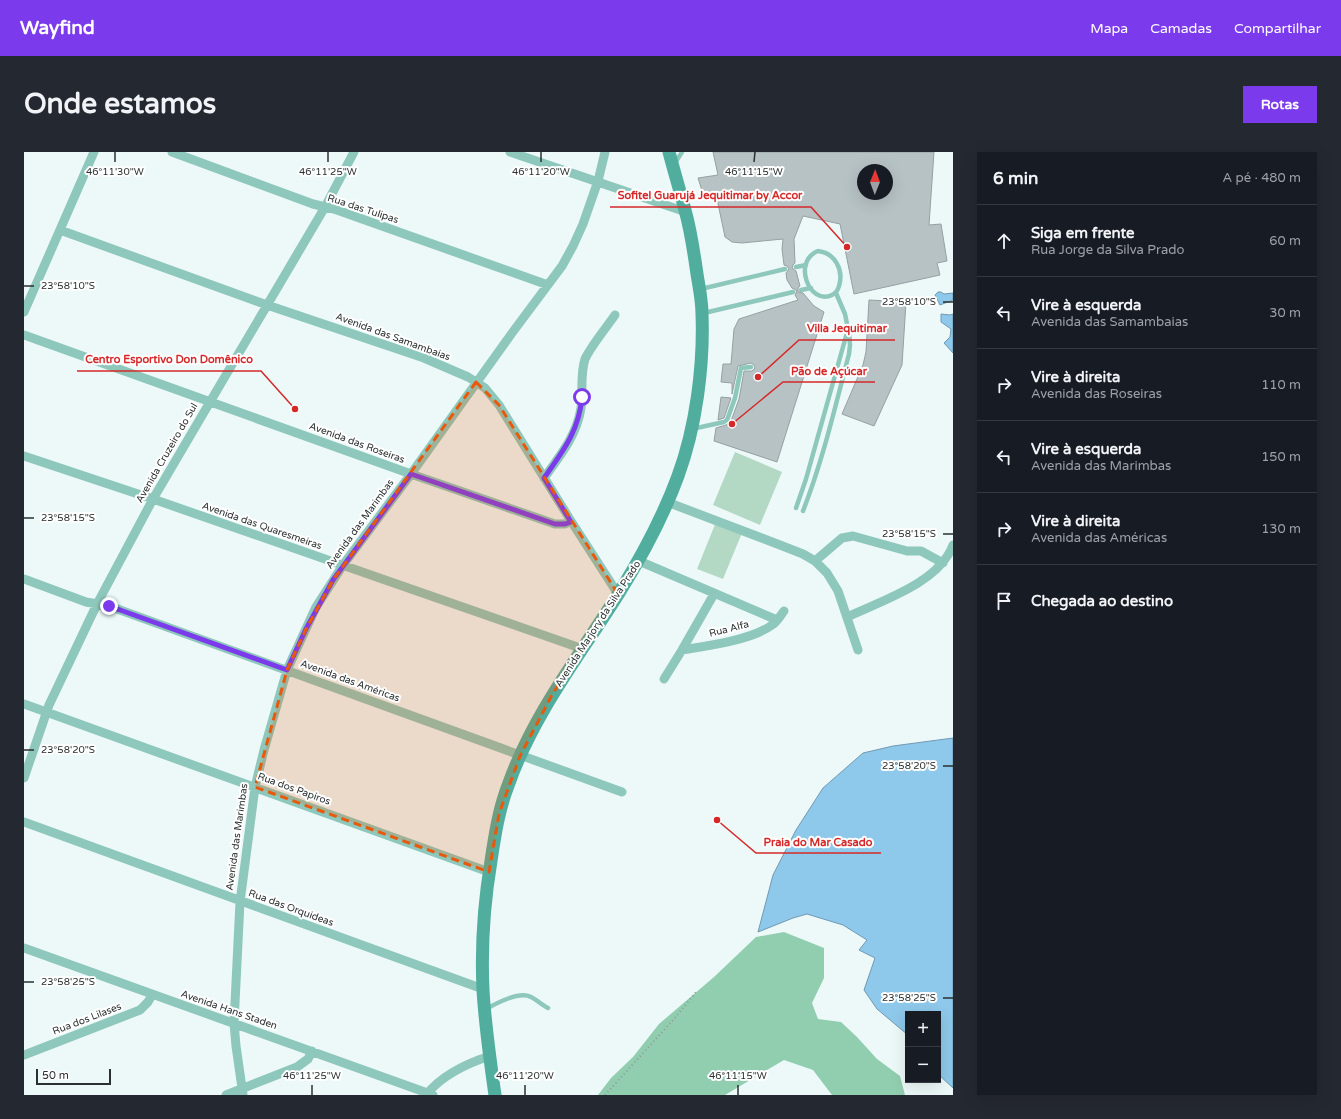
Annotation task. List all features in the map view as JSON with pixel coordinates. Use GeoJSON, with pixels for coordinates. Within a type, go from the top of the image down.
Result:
{"type":"FeatureCollection","features":[{"type":"Feature","properties":{"kind":"main road","name":"Avenida Marjory da Silva Prado"},"geometry":{"type":"LineString","coordinates":[[495,1095],[483,989],[484,924],[489,872],[499,814],[508,783],[520,756],[552,695],[639,561],[678,477],[690,429],[699,380],[702,313],[686,212],[669,152]]}},
{"type":"Feature","properties":{"kind":"street"},"geometry":{"type":"LineString","coordinates":[[24,312],[94,152]]}},
{"type":"Feature","properties":{"kind":"street","name":"Rua das Tulipas"},"geometry":{"type":"LineString","coordinates":[[172,152],[313,204],[548,285]]}},
{"type":"Feature","properties":{"kind":"street","name":"Avenida Cruzeiro do Sul"},"geometry":{"type":"LineString","coordinates":[[24,778],[46,712],[97,604],[153,500],[325,207],[354,152]]}},
{"type":"Feature","properties":{"kind":"street"},"geometry":{"type":"LineString","coordinates":[[510,152],[686,212]]}},
{"type":"Feature","properties":{"kind":"street","name":"Avenida das Marimbas"},"geometry":{"type":"LineString","coordinates":[[242,1092],[234,1023],[240,902],[255,787],[287,670],[316,607],[343,565],[562,266],[583,224],[598,181],[604,152]]}},
{"type":"Feature","properties":{"kind":"street","name":"Avenida das Samambaias"},"geometry":{"type":"LineString","coordinates":[[60,230],[267,305],[424,358],[476,382],[488,392],[499,405],[571,522],[618,594]]}},
{"type":"Feature","properties":{"kind":"street"},"geometry":{"type":"LineString","coordinates":[[544,478],[575,431],[581,408],[583,368],[586,358],[615,315]]}},
{"type":"Feature","properties":{"kind":"street","name":"Avenida das Roseiras"},"geometry":{"type":"LineString","coordinates":[[24,335],[555,524],[565,524],[571,522]]}},
{"type":"Feature","properties":{"kind":"street","name":"Avenida das Quaresmeiras"},"geometry":{"type":"LineString","coordinates":[[24,456],[583,649]]}},
{"type":"Feature","properties":{"kind":"street"},"geometry":{"type":"LineString","coordinates":[[667,502],[785,544],[815,561],[833,582],[838,591],[858,650]]}},
{"type":"Feature","properties":{"kind":"street"},"geometry":{"type":"LineString","coordinates":[[815,561],[842,538],[853,536],[907,551],[921,551],[943,562]]}},
{"type":"Feature","properties":{"kind":"street"},"geometry":{"type":"LineString","coordinates":[[847,617],[923,581],[943,562],[953,545]]}},
{"type":"Feature","properties":{"kind":"street","name":"Rua Alfa"},"geometry":{"type":"LineString","coordinates":[[639,561],[776,620]]}},
{"type":"Feature","properties":{"kind":"street","name":"Avenida das Américas"},"geometry":{"type":"LineString","coordinates":[[24,579],[97,604],[109,606],[622,792]]}},
{"type":"Feature","properties":{"kind":"street","name":"Rua Alfa"},"geometry":{"type":"LineString","coordinates":[[664,679],[714,594]]}},
{"type":"Feature","properties":{"kind":"street","name":"Rua Alfa"},"geometry":{"type":"LineString","coordinates":[[682,650],[721,643],[753,635],[769,627],[784,611]]}},
{"type":"Feature","properties":{"kind":"street","name":"Rua dos Papiros"},"geometry":{"type":"LineString","coordinates":[[24,704],[489,872]]}},
{"type":"Feature","properties":{"kind":"street","name":"Rua das Orquideas"},"geometry":{"type":"LineString","coordinates":[[24,822],[240,902],[483,989]]}},
{"type":"Feature","properties":{"kind":"street","name":"Avenida Hans Staden"},"geometry":{"type":"LineString","coordinates":[[24,948],[429,1094]]}},
{"type":"Feature","properties":{"kind":"street","name":"Rua dos Lilases"},"geometry":{"type":"LineString","coordinates":[[24,1055],[140,1010],[148,1002],[152,995]]}},
{"type":"Feature","properties":{"kind":"street"},"geometry":{"type":"LineString","coordinates":[[226,1095],[242,1092],[297,1067],[308,1059],[312,1051]]}},
{"type":"Feature","properties":{"kind":"street"},"geometry":{"type":"LineString","coordinates":[[429,1094],[440,1081],[455,1071],[471,1062],[490,1056]]}},
{"type":"Feature","properties":{"kind":"lane"},"geometry":{"type":"LineString","coordinates":[[673,166],[682,152]]}},
{"type":"Feature","properties":{"kind":"lane"},"geometry":{"type":"LineString","coordinates":[[818,252],[829,254],[834,259],[839,270],[840,283],[836,293],[830,296],[818,295],[811,288],[806,278],[806,265],[812,254],[818,252]]}},
{"type":"Feature","properties":{"kind":"lane"},"geometry":{"type":"LineString","coordinates":[[796,268],[806,265]]}},
{"type":"Feature","properties":{"kind":"lane"},"geometry":{"type":"LineString","coordinates":[[699,289],[785,270]]}},
{"type":"Feature","properties":{"kind":"lane"},"geometry":{"type":"LineString","coordinates":[[801,290],[811,288]]}},
{"type":"Feature","properties":{"kind":"lane"},"geometry":{"type":"LineString","coordinates":[[702,313],[793,292]]}},
{"type":"Feature","properties":{"kind":"lane"},"geometry":{"type":"LineString","coordinates":[[803,511],[819,467],[849,354],[850,345],[845,314],[836,293]]}},
{"type":"Feature","properties":{"kind":"lane"},"geometry":{"type":"LineString","coordinates":[[796,508],[806,479],[848,329]]}},
{"type":"Feature","properties":{"kind":"lane"},"geometry":{"type":"LineString","coordinates":[[690,429],[724,422],[727,420],[735,398],[741,368],[751,367]]}},
{"type":"Feature","properties":{"kind":"lane"},"geometry":{"type":"LineString","coordinates":[[485,1010],[498,1002],[520,996],[530,996],[548,1008]]}},
{"type":"Feature","properties":{"kind":"path"},"geometry":{"type":"LineString","coordinates":[[605,1095],[674,1019],[696,992]]}},
{"type":"Feature","properties":{"kind":"highlighted area"},"geometry":{"type":"Polygon","coordinates":[[[476,382],[499,405],[618,594],[552,695],[520,756],[499,814],[489,872],[255,787],[287,670],[306,629],[333,580],[476,382]]]}},
{"type":"Feature","properties":{"kind":"green space"},"geometry":{"type":"Polygon","coordinates":[[[735,452],[782,472],[760,525],[713,505],[735,452]]]}},
{"type":"Feature","properties":{"kind":"green space"},"geometry":{"type":"Polygon","coordinates":[[[716,522],[742,533],[723,579],[697,569],[716,522]]]}},
{"type":"Feature","properties":{"kind":"green space"},"geometry":{"type":"Polygon","coordinates":[[[784,932],[824,948],[824,978],[812,1003],[818,1019],[841,1022],[877,1059],[900,1076],[905,1095],[832,1095],[813,1070],[784,1060],[725,1095],[598,1095],[611,1078],[633,1057],[659,1024],[714,977],[756,937],[784,932]]]}},
{"type":"Feature","properties":{"kind":"water"},"geometry":{"type":"Polygon","coordinates":[[[938,292],[944,294],[953,293],[953,300],[940,305],[935,295],[938,292]]]}},
{"type":"Feature","properties":{"kind":"water"},"geometry":{"type":"Polygon","coordinates":[[[941,314],[953,314],[953,353],[944,343],[950,337],[951,329],[941,322],[941,314]]]}},
{"type":"Feature","properties":{"kind":"water"},"geometry":{"type":"Polygon","coordinates":[[[953,738],[953,1088],[941,1077],[941,1011],[905,1011],[905,1032],[877,1009],[864,990],[875,958],[859,950],[867,940],[843,925],[807,914],[758,932],[773,875],[796,830],[823,788],[863,753],[893,746],[953,738]]]}},
{"type":"Feature","properties":{"kind":"building"},"geometry":{"type":"Polygon","coordinates":[[[713,152],[934,152],[929,225],[941,224],[947,261],[937,263],[940,275],[854,294],[840,224],[803,216],[794,239],[795,263],[792,268],[796,271],[800,286],[798,288],[798,292],[803,293],[814,306],[824,312],[777,462],[714,441],[716,428],[726,425],[731,421],[739,399],[744,371],[752,371],[755,368],[751,363],[738,366],[732,394],[732,383],[721,382],[723,364],[731,364],[734,329],[739,319],[798,300],[795,295],[797,291],[792,288],[787,280],[786,273],[789,269],[784,265],[782,249],[783,239],[742,243],[732,242],[725,237],[716,194],[704,197],[698,178],[718,175],[713,152]]]}},
{"type":"Feature","properties":{"kind":"building"},"geometry":{"type":"Polygon","coordinates":[[[869,300],[906,302],[902,365],[874,426],[842,414],[863,365],[866,352],[869,300]]]}},
{"type":"Feature","properties":{"kind":"building"},"geometry":{"type":"Polygon","coordinates":[[[721,397],[731,398],[724,418],[718,420],[721,397]]]}},
{"type":"Feature","properties":{"kind":"place","name":"Sofitel Guarujá Jequitimar by Accor"},"geometry":{"type":"Point","coordinates":[847,247]}},
{"type":"Feature","properties":{"kind":"place","name":"Villa Jequitimar"},"geometry":{"type":"Point","coordinates":[758,377]}},
{"type":"Feature","properties":{"kind":"place","name":"Centro Esportivo Don Domênico"},"geometry":{"type":"Point","coordinates":[295,409]}},
{"type":"Feature","properties":{"kind":"place","name":"Pão de Açúcar"},"geometry":{"type":"Point","coordinates":[732,424]}},
{"type":"Feature","properties":{"kind":"place","name":"Praia do Mar Casado"},"geometry":{"type":"Point","coordinates":[717,820]}},
{"type":"Feature","properties":{"kind":"route"},"geometry":{"type":"LineString","coordinates":[[109,606],[287,670],[316,607],[333,580],[411,474],[555,524],[560,525],[571,522],[544,478],[575,431],[581,408],[582,397]]}}]}
